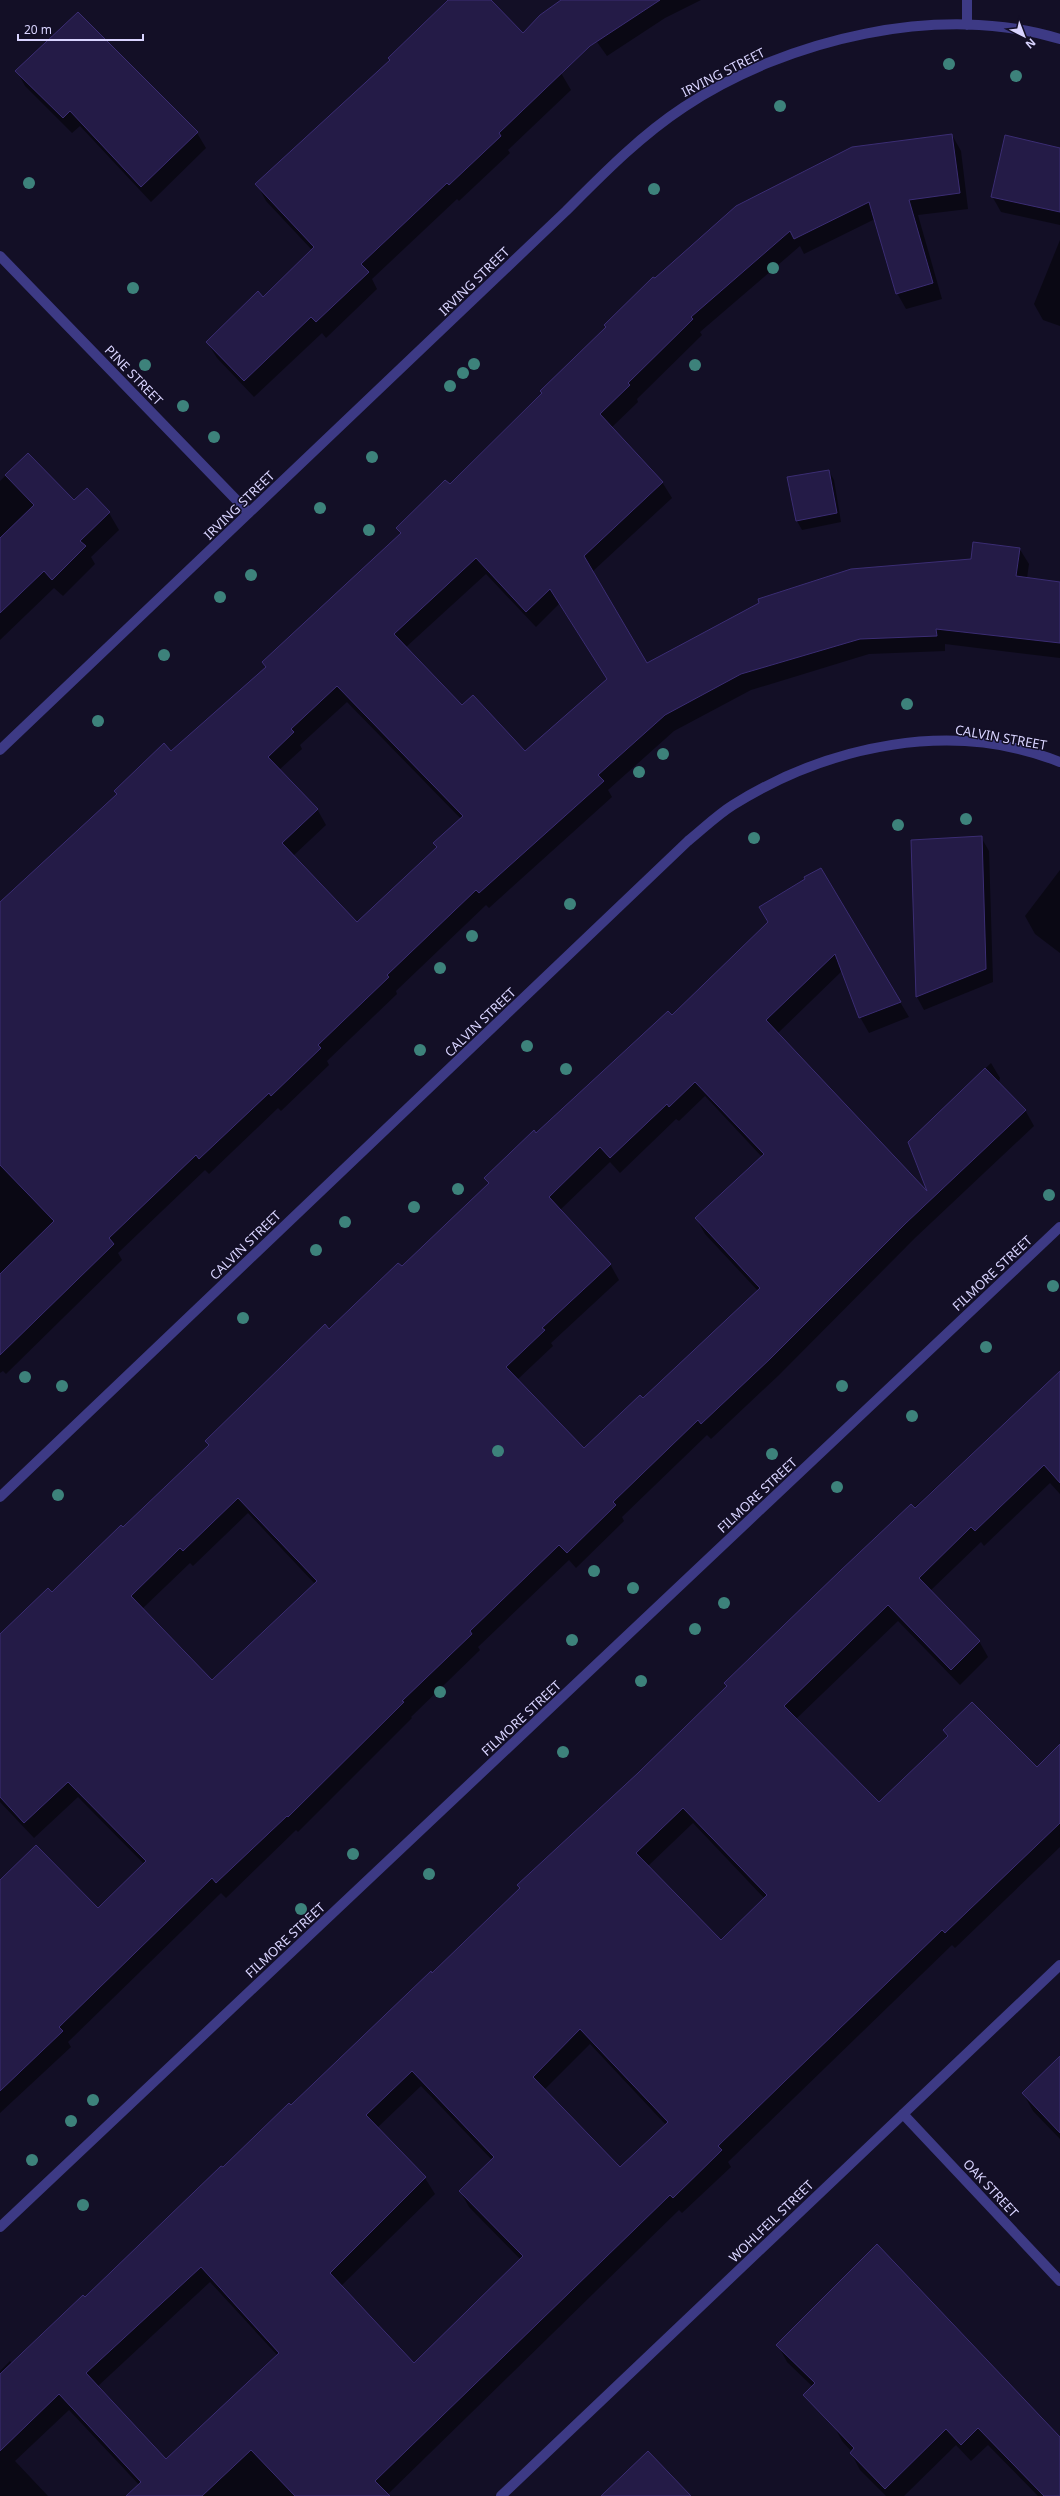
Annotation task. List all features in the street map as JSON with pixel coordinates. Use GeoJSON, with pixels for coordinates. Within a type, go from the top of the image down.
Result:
{"type":"FeatureCollection","features":[{"type":"Feature","properties":{"kind":"street"},"geometry":{"type":"LineString","coordinates":[[967,0],[967,25]]}},
{"type":"Feature","properties":{"kind":"street","name":"IRVING STREET"},"geometry":{"type":"LineString","coordinates":[[0,750],[566,211],[620,156],[684,107],[754,68],[814,46],[892,29],[967,25],[1036,32],[1060,39]]}},
{"type":"Feature","properties":{"kind":"street","name":"PINE STREET"},"geometry":{"type":"LineString","coordinates":[[0,256],[249,513]]}},
{"type":"Feature","properties":{"kind":"street","name":"CALVIN STREET"},"geometry":{"type":"LineString","coordinates":[[0,1497],[688,842],[731,806],[801,769],[849,753],[909,742],[956,740],[1042,755],[1060,762]]}},
{"type":"Feature","properties":{"kind":"street","name":"FILMORE STREET"},"geometry":{"type":"LineString","coordinates":[[0,2227],[1060,1227]]}},
{"type":"Feature","properties":{"kind":"street","name":"WOHLFEIL STREET"},"geometry":{"type":"LineString","coordinates":[[501,2496],[1060,1965]]}},
{"type":"Feature","properties":{"kind":"street","name":"OAK STREET"},"geometry":{"type":"LineString","coordinates":[[903,2114],[1060,2281]]}},
{"type":"Feature","properties":{"kind":"building"},"geometry":{"type":"Polygon","coordinates":[[[448,0],[491,0],[523,33],[540,15],[561,0],[660,0],[590,46],[499,133],[501,136],[449,185],[447,183],[361,264],[369,272],[316,322],[311,317],[244,381],[206,342],[258,291],[263,297],[314,247],[255,184],[390,60],[388,58],[448,0]]]}},
{"type":"Feature","properties":{"kind":"building"},"geometry":{"type":"Polygon","coordinates":[[[78,12],[198,132],[141,187],[70,111],[63,118],[15,71],[78,12]]]}},
{"type":"Feature","properties":{"kind":"building"},"geometry":{"type":"Polygon","coordinates":[[[952,134],[960,193],[909,200],[933,283],[896,294],[869,202],[794,239],[790,231],[691,317],[693,319],[628,383],[630,385],[600,414],[663,482],[584,556],[647,663],[759,603],[758,599],[851,569],[971,559],[973,542],[1020,548],[1016,576],[1060,582],[1060,643],[936,629],[937,636],[860,639],[741,674],[665,715],[598,775],[604,781],[479,893],[476,890],[387,975],[389,977],[318,1045],[321,1048],[271,1096],[269,1093],[199,1159],[196,1155],[109,1238],[114,1244],[0,1355],[0,1274],[54,1221],[0,1165],[0,902],[117,794],[114,791],[164,743],[171,751],[266,667],[262,662],[401,533],[396,528],[445,480],[450,484],[542,393],[540,391],[606,327],[604,325],[653,277],[655,278],[736,206],[852,147],[952,134]],[[476,558],[394,634],[462,705],[473,695],[525,751],[607,679],[550,589],[526,612],[476,558]],[[337,686],[291,729],[294,732],[268,757],[318,809],[282,843],[357,922],[437,847],[433,843],[463,816],[337,686]]]}},
{"type":"Feature","properties":{"kind":"building"},"geometry":{"type":"Polygon","coordinates":[[[1005,135],[1060,148],[1060,212],[991,197],[1005,135]]]}},
{"type":"Feature","properties":{"kind":"building"},"geometry":{"type":"Polygon","coordinates":[[[28,453],[74,500],[87,488],[110,512],[80,541],[86,546],[52,580],[44,571],[0,613],[0,538],[34,505],[5,475],[28,453]]]}},
{"type":"Feature","properties":{"kind":"building"},"geometry":{"type":"Polygon","coordinates":[[[829,470],[837,513],[796,521],[787,477],[829,470]]]}},
{"type":"Feature","properties":{"kind":"building"},"geometry":{"type":"Polygon","coordinates":[[[982,836],[986,969],[916,997],[911,840],[982,836]]]}},
{"type":"Feature","properties":{"kind":"building"},"geometry":{"type":"Polygon","coordinates":[[[821,868],[901,1002],[859,1018],[835,954],[766,1020],[927,1191],[908,1142],[985,1068],[1026,1110],[906,1223],[770,1359],[701,1424],[698,1420],[613,1502],[616,1505],[567,1553],[559,1545],[470,1631],[472,1634],[402,1701],[404,1702],[288,1817],[287,1816],[216,1883],[212,1878],[59,2027],[63,2031],[0,2091],[0,1880],[36,1845],[98,1908],[146,1861],[68,1782],[24,1823],[0,1797],[0,1634],[48,1588],[52,1592],[121,1525],[123,1527],[209,1445],[205,1441],[325,1324],[329,1329],[398,1263],[402,1266],[489,1183],[484,1178],[534,1130],[536,1133],[668,1011],[672,1015],[768,922],[759,907],[805,879],[804,877],[821,868]],[[695,1082],[669,1107],[667,1104],[610,1158],[600,1147],[549,1197],[611,1264],[542,1328],[545,1330],[506,1367],[584,1448],[640,1395],[643,1398],[760,1288],[695,1218],[764,1154],[695,1082]],[[238,1498],[183,1551],[180,1548],[131,1596],[212,1680],[317,1581],[238,1498]]]}},
{"type":"Feature","properties":{"kind":"building"},"geometry":{"type":"Polygon","coordinates":[[[1060,1371],[1060,1483],[1044,1465],[975,1531],[971,1527],[919,1578],[980,1641],[951,1670],[888,1605],[784,1706],[879,1802],[948,1736],[943,1730],[972,1702],[1037,1767],[1060,1744],[1060,1823],[945,1933],[942,1930],[718,2146],[722,2150],[673,2198],[670,2195],[375,2481],[390,2496],[295,2496],[251,2450],[202,2496],[126,2496],[141,2482],[59,2394],[0,2451],[0,2374],[83,2295],[85,2297],[221,2166],[223,2167],[289,2103],[291,2105],[431,1971],[432,1973],[520,1888],[517,1885],[638,1773],[727,1686],[724,1683],[840,1571],[911,1504],[915,1508],[1060,1371]],[[683,1808],[636,1853],[721,1940],[767,1895],[683,1808]],[[580,2029],[533,2077],[620,2167],[668,2122],[580,2029]],[[412,2071],[366,2115],[426,2177],[330,2273],[414,2363],[523,2256],[459,2191],[494,2157],[412,2071]],[[201,2267],[86,2373],[166,2459],[279,2353],[201,2267]]]}},
{"type":"Feature","properties":{"kind":"building"},"geometry":{"type":"Polygon","coordinates":[[[1060,2056],[1060,2133],[1022,2093],[1060,2056]]]}},
{"type":"Feature","properties":{"kind":"building"},"geometry":{"type":"Polygon","coordinates":[[[877,2244],[1060,2437],[1060,2496],[1044,2496],[978,2428],[961,2445],[946,2429],[885,2489],[850,2453],[854,2448],[803,2395],[815,2383],[776,2345],[877,2244]]]}},
{"type":"Feature","properties":{"kind":"building"},"geometry":{"type":"Polygon","coordinates":[[[648,2451],[691,2496],[601,2496],[648,2451]]]}}]}
